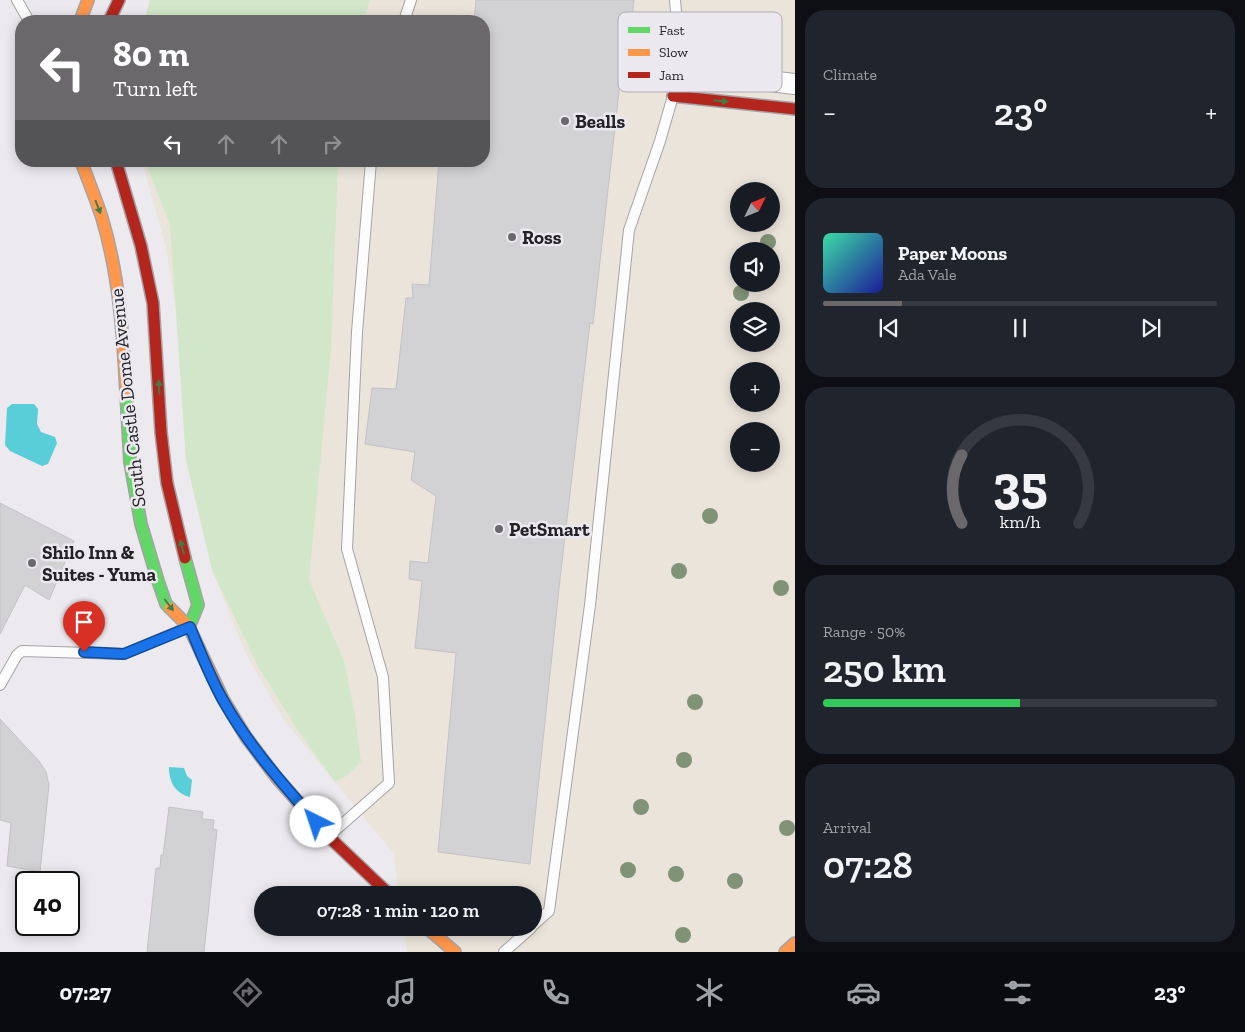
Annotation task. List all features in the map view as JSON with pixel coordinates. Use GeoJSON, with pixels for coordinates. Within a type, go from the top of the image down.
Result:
{"type":"FeatureCollection","features":[{"type":"Feature","properties":{"kind":"street"},"geometry":{"type":"LineString","coordinates":[[82,15],[88,0]]}},
{"type":"Feature","properties":{"kind":"street"},"geometry":{"type":"LineString","coordinates":[[113,15],[119,0]]}},
{"type":"Feature","properties":{"kind":"street"},"geometry":{"type":"LineString","coordinates":[[782,82],[795,84]]}},
{"type":"Feature","properties":{"kind":"street"},"geometry":{"type":"LineString","coordinates":[[672,96],[795,110]]}},
{"type":"Feature","properties":{"kind":"street","name":"South Castle Dome Avenue"},"geometry":{"type":"LineString","coordinates":[[83,167],[102,220],[119,302],[124,350],[130,462],[141,524],[166,604],[190,627],[223,700],[246,737],[277,778],[328,836],[381,886]]}},
{"type":"Feature","properties":{"kind":"street","name":"South Castle Dome Avenue"},"geometry":{"type":"LineString","coordinates":[[118,167],[141,246],[153,303],[161,432],[167,483],[177,529],[198,605],[190,627]]}},
{"type":"Feature","properties":{"kind":"street"},"geometry":{"type":"LineString","coordinates":[[436,936],[455,952]]}},
{"type":"Feature","properties":{"kind":"street"},"geometry":{"type":"LineString","coordinates":[[785,952],[795,942]]}},
{"type":"Feature","properties":{"kind":"lane"},"geometry":{"type":"LineString","coordinates":[[17,0],[26,15]]}},
{"type":"Feature","properties":{"kind":"lane"},"geometry":{"type":"LineString","coordinates":[[406,15],[412,0]]}},
{"type":"Feature","properties":{"kind":"lane"},"geometry":{"type":"LineString","coordinates":[[542,918],[549,912],[590,605],[629,230],[660,141],[673,92]]}},
{"type":"Feature","properties":{"kind":"lane"},"geometry":{"type":"LineString","coordinates":[[328,836],[389,783],[383,677],[347,549],[357,332],[371,167]]}},
{"type":"Feature","properties":{"kind":"lane"},"geometry":{"type":"LineString","coordinates":[[0,685],[17,655],[22,651],[124,654],[190,627]]}},
{"type":"Feature","properties":{"kind":"lane"},"geometry":{"type":"LineString","coordinates":[[504,952],[522,936]]}},
{"type":"Feature","properties":{"kind":"shaded area"},"geometry":{"type":"Polygon","coordinates":[[[150,0],[795,0],[795,952],[407,952],[405,936],[542,936],[542,886],[398,886],[394,854],[283,719],[246,654],[212,570],[186,460],[178,324],[166,248],[144,167],[490,167],[490,15],[146,15],[150,0]]]}},
{"type":"Feature","properties":{"kind":"green space"},"geometry":{"type":"Polygon","coordinates":[[[150,0],[370,0],[366,15],[146,15],[150,0]]]}},
{"type":"Feature","properties":{"kind":"green space"},"geometry":{"type":"Polygon","coordinates":[[[147,167],[338,167],[331,349],[309,580],[344,661],[355,715],[361,762],[348,775],[335,782],[297,729],[259,668],[212,570],[186,460],[170,225],[147,167]]]}},
{"type":"Feature","properties":{"kind":"water"},"geometry":{"type":"Polygon","coordinates":[[[12,404],[34,404],[38,409],[37,424],[41,432],[55,437],[57,443],[48,464],[42,466],[10,451],[5,445],[7,408],[12,404]]]}},
{"type":"Feature","properties":{"kind":"water"},"geometry":{"type":"Polygon","coordinates":[[[169,767],[184,768],[187,776],[192,780],[190,797],[180,793],[174,786],[170,777],[169,767]]]}},
{"type":"Feature","properties":{"kind":"building"},"geometry":{"type":"Polygon","coordinates":[[[476,0],[634,0],[633,12],[618,12],[619,92],[593,324],[590,323],[560,579],[530,864],[438,852],[456,653],[415,648],[422,581],[409,579],[410,561],[428,563],[436,496],[411,480],[415,452],[365,444],[372,388],[396,389],[406,298],[413,298],[412,284],[429,285],[439,167],[490,167],[490,15],[475,15],[476,0]]]}},
{"type":"Feature","properties":{"kind":"building","name":"Shilo Inn & Suites - Yuma"},"geometry":{"type":"Polygon","coordinates":[[[0,503],[74,541],[49,600],[25,585],[0,634],[0,503]]]}},
{"type":"Feature","properties":{"kind":"building"},"geometry":{"type":"Polygon","coordinates":[[[0,719],[39,761],[46,772],[49,785],[40,871],[7,866],[11,823],[0,820],[0,719]]]}},
{"type":"Feature","properties":{"kind":"building"},"geometry":{"type":"Polygon","coordinates":[[[169,807],[203,812],[202,819],[214,820],[213,829],[217,830],[204,952],[147,952],[156,868],[160,868],[161,855],[163,855],[169,807]]]}},
{"type":"Feature","properties":{"kind":"traffic: fast"},"geometry":{"type":"LineString","coordinates":[[126,392],[130,462],[141,524],[158,581],[166,604],[170,608]]}},
{"type":"Feature","properties":{"kind":"traffic: fast"},"geometry":{"type":"LineString","coordinates":[[185,558],[198,605],[189,627]]}},
{"type":"Feature","properties":{"kind":"traffic: slow"},"geometry":{"type":"LineString","coordinates":[[82,15],[88,0]]}},
{"type":"Feature","properties":{"kind":"traffic: slow"},"geometry":{"type":"LineString","coordinates":[[83,167],[102,218],[113,261],[122,326],[126,392]]}},
{"type":"Feature","properties":{"kind":"traffic: slow"},"geometry":{"type":"LineString","coordinates":[[170,608],[189,627],[223,699],[246,737],[277,778],[329,837]]}},
{"type":"Feature","properties":{"kind":"traffic: slow"},"geometry":{"type":"LineString","coordinates":[[436,936],[455,952]]}},
{"type":"Feature","properties":{"kind":"traffic: slow"},"geometry":{"type":"LineString","coordinates":[[785,952],[795,943]]}},
{"type":"Feature","properties":{"kind":"traffic: jam"},"geometry":{"type":"LineString","coordinates":[[112,15],[119,0]]}},
{"type":"Feature","properties":{"kind":"traffic: jam"},"geometry":{"type":"LineString","coordinates":[[673,96],[795,109]]}},
{"type":"Feature","properties":{"kind":"traffic: jam"},"geometry":{"type":"LineString","coordinates":[[118,167],[141,246],[153,303],[161,432],[167,483],[185,558]]}},
{"type":"Feature","properties":{"kind":"traffic: jam"},"geometry":{"type":"LineString","coordinates":[[329,837],[381,886]]}},
{"type":"Feature","properties":{"kind":"place","name":"Bealls"},"geometry":{"type":"Point","coordinates":[565,121]}},
{"type":"Feature","properties":{"kind":"place","name":"Ross"},"geometry":{"type":"Point","coordinates":[512,237]}},
{"type":"Feature","properties":{"kind":"place","name":"PetSmart"},"geometry":{"type":"Point","coordinates":[499,529]}},
{"type":"Feature","properties":{"kind":"place","name":"Shilo Inn & Suites - Yuma"},"geometry":{"type":"Point","coordinates":[32,563]}},
{"type":"Feature","properties":{"kind":"route"},"geometry":{"type":"LineString","coordinates":[[84,652],[124,654],[190,627],[223,700],[246,737],[277,778],[316,822]]}}]}
